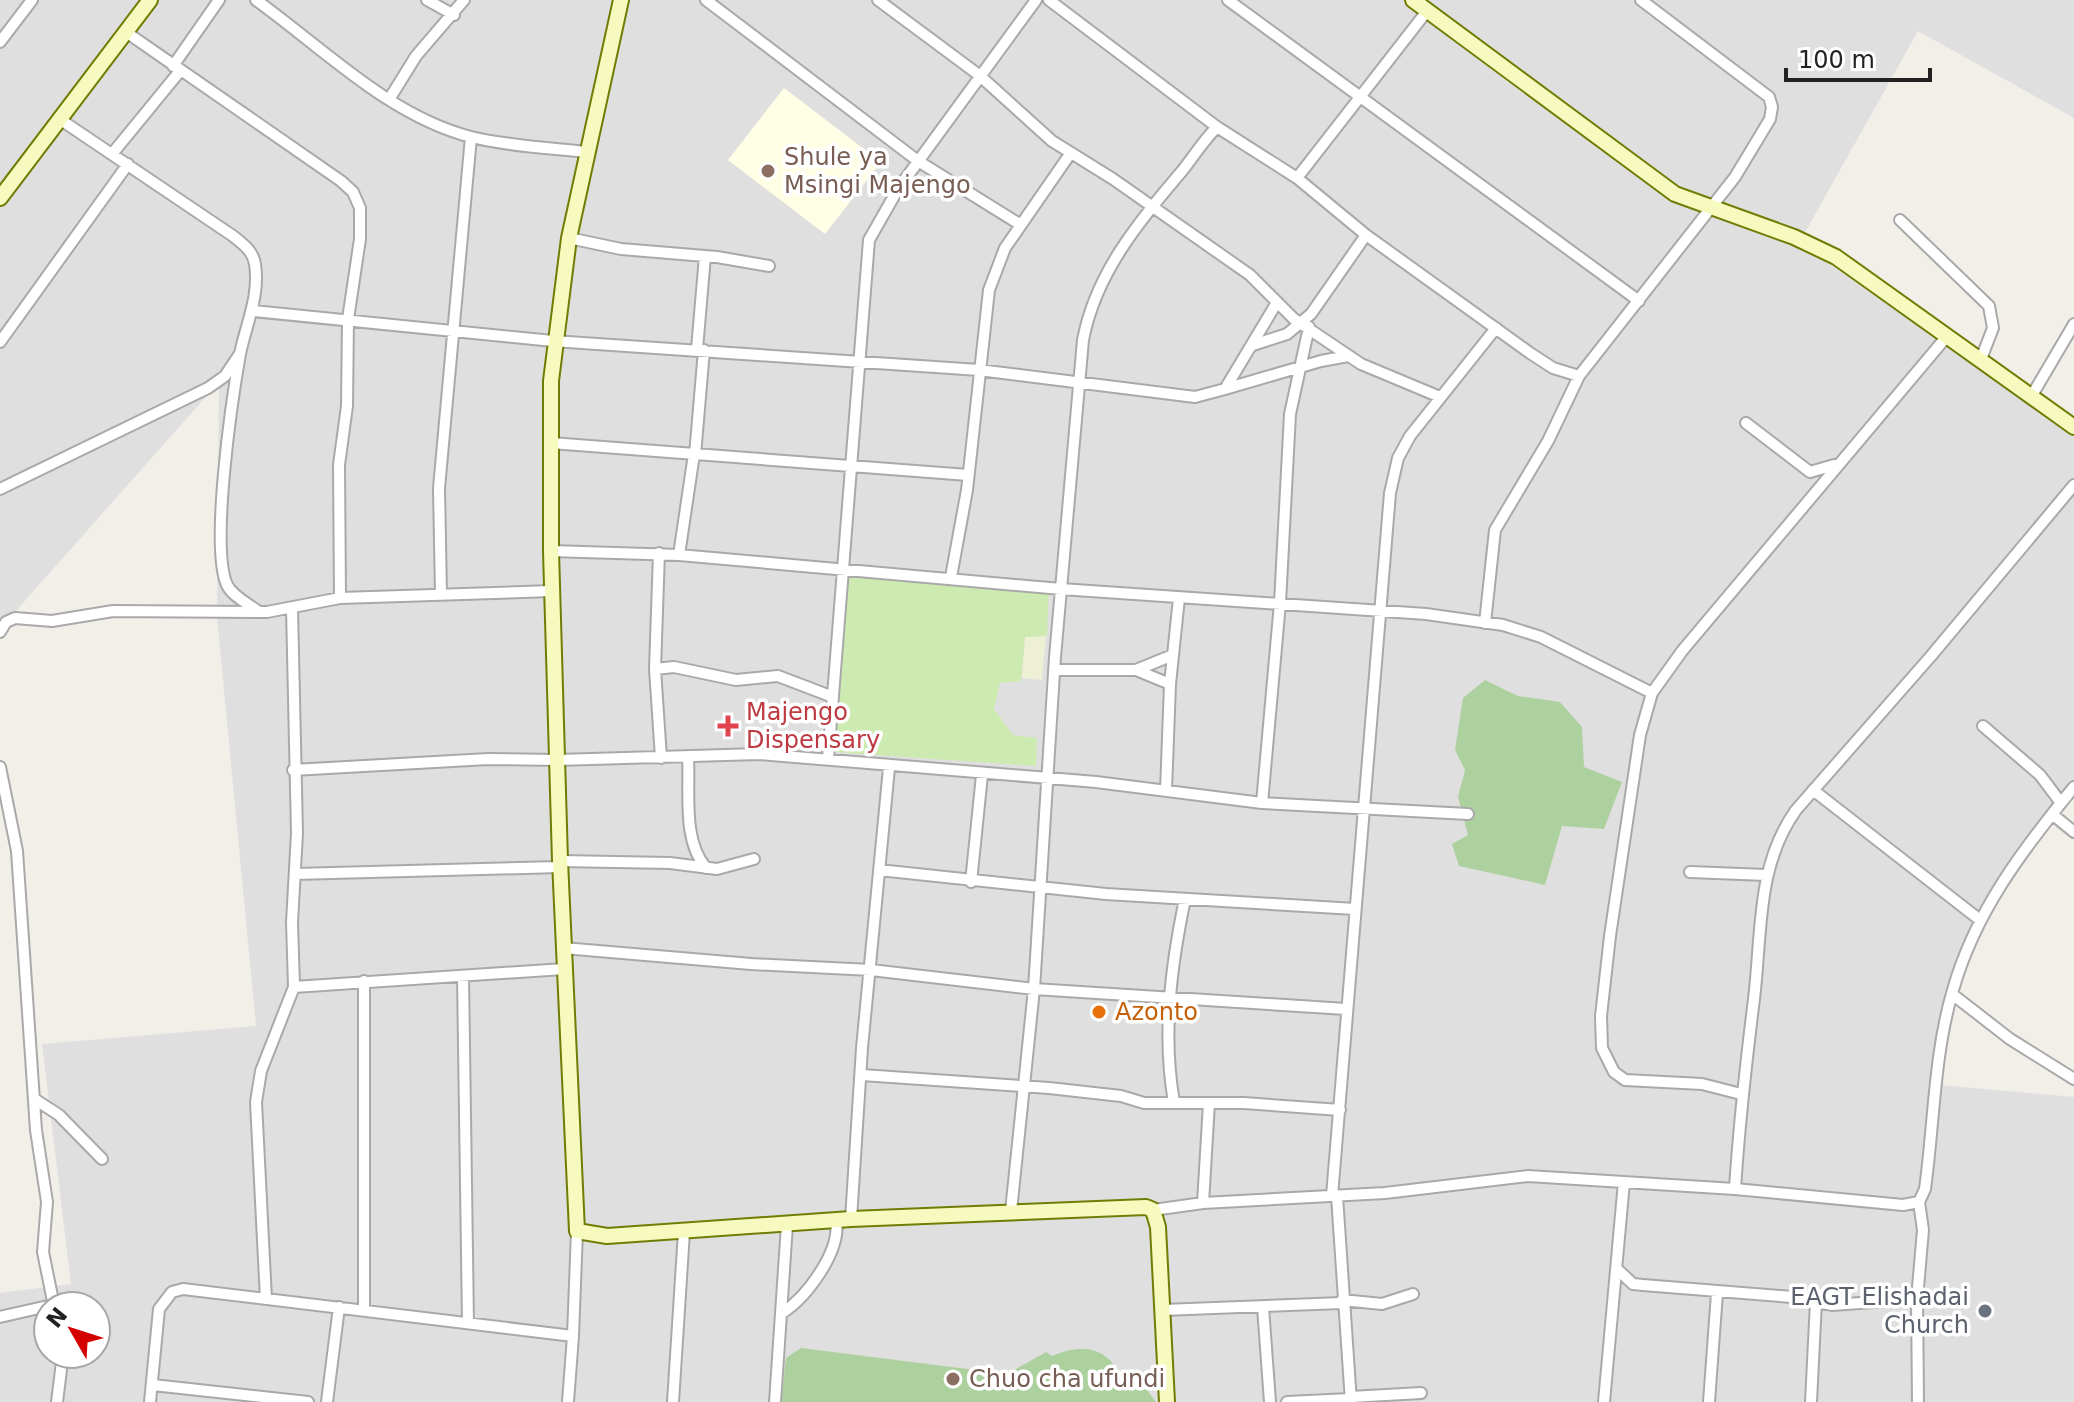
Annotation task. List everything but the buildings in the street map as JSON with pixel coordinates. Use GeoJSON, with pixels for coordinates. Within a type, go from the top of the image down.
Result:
{"type":"FeatureCollection","features":[{"type":"Feature","properties":{"kind":"street"},"geometry":{"type":"LineString","coordinates":[[0,41],[32,0]]}},
{"type":"Feature","properties":{"kind":"street"},"geometry":{"type":"LineString","coordinates":[[0,198],[150,0]]}},
{"type":"Feature","properties":{"kind":"street"},"geometry":{"type":"LineString","coordinates":[[112,154],[176,69],[183,47],[219,0]]}},
{"type":"Feature","properties":{"kind":"street"},"geometry":{"type":"LineString","coordinates":[[256,0],[422,118],[471,137],[586,152]]}},
{"type":"Feature","properties":{"kind":"street"},"geometry":{"type":"LineString","coordinates":[[427,0],[454,15]]}},
{"type":"Feature","properties":{"kind":"street"},"geometry":{"type":"LineString","coordinates":[[390,98],[416,56],[464,0]]}},
{"type":"Feature","properties":{"kind":"street"},"geometry":{"type":"LineString","coordinates":[[568,1402],[577,1231],[563,948],[552,591],[553,341],[586,152],[621,0]]}},
{"type":"Feature","properties":{"kind":"street"},"geometry":{"type":"LineString","coordinates":[[706,0],[918,161],[1021,225]]}},
{"type":"Feature","properties":{"kind":"street"},"geometry":{"type":"LineString","coordinates":[[878,0],[979,75],[1070,154],[1152,206],[1250,275],[1276,304],[1348,356],[1440,397]]}},
{"type":"Feature","properties":{"kind":"street"},"geometry":{"type":"LineString","coordinates":[[828,759],[869,240],[918,161],[1036,0]]}},
{"type":"Feature","properties":{"kind":"street"},"geometry":{"type":"LineString","coordinates":[[1049,0],[1217,127],[1297,178],[1366,235],[1496,328],[1553,368],[1579,376]]}},
{"type":"Feature","properties":{"kind":"street"},"geometry":{"type":"LineString","coordinates":[[1228,0],[1639,301]]}},
{"type":"Feature","properties":{"kind":"street"},"geometry":{"type":"LineString","coordinates":[[1413,0],[1675,194],[1794,237],[1836,257],[2074,427]]}},
{"type":"Feature","properties":{"kind":"street"},"geometry":{"type":"LineString","coordinates":[[1485,623],[1495,530],[1548,441],[1579,376],[1712,208],[1770,119],[1772,107],[1769,97],[1641,0]]}},
{"type":"Feature","properties":{"kind":"street"},"geometry":{"type":"LineString","coordinates":[[1297,178],[1427,11]]}},
{"type":"Feature","properties":{"kind":"street"},"geometry":{"type":"LineString","coordinates":[[126,32],[326,169],[353,192],[360,208],[360,239],[348,319],[347,406],[339,465],[340,598]]}},
{"type":"Feature","properties":{"kind":"street"},"geometry":{"type":"LineString","coordinates":[[61,120],[246,246],[255,261],[253,311],[241,352],[223,493],[222,561],[228,588],[259,612]]}},
{"type":"Feature","properties":{"kind":"street"},"geometry":{"type":"LineString","coordinates":[[1011,1211],[1034,989],[1054,670],[1083,340],[1097,288],[1152,206],[1217,127]]}},
{"type":"Feature","properties":{"kind":"street"},"geometry":{"type":"LineString","coordinates":[[441,594],[439,488],[471,137]]}},
{"type":"Feature","properties":{"kind":"street"},"geometry":{"type":"LineString","coordinates":[[951,577],[968,475],[989,290],[997,264],[1070,154]]}},
{"type":"Feature","properties":{"kind":"street"},"geometry":{"type":"LineString","coordinates":[[0,342],[128,164]]}},
{"type":"Feature","properties":{"kind":"street"},"geometry":{"type":"LineString","coordinates":[[1900,220],[1989,306],[1993,328],[1981,359]]}},
{"type":"Feature","properties":{"kind":"street"},"geometry":{"type":"LineString","coordinates":[[1262,803],[1280,603],[1287,445],[1305,325],[1366,235]]}},
{"type":"Feature","properties":{"kind":"street"},"geometry":{"type":"LineString","coordinates":[[569,238],[621,249],[705,256],[769,266]]}},
{"type":"Feature","properties":{"kind":"street"},"geometry":{"type":"LineString","coordinates":[[679,555],[694,454],[705,256]]}},
{"type":"Feature","properties":{"kind":"street"},"geometry":{"type":"LineString","coordinates":[[1225,389],[1276,304]]}},
{"type":"Feature","properties":{"kind":"street"},"geometry":{"type":"LineString","coordinates":[[253,311],[553,341],[979,370],[1195,397],[1348,356]]}},
{"type":"Feature","properties":{"kind":"street"},"geometry":{"type":"LineString","coordinates":[[2031,397],[2074,324]]}},
{"type":"Feature","properties":{"kind":"street"},"geometry":{"type":"LineString","coordinates":[[1253,345],[1305,325]]}},
{"type":"Feature","properties":{"kind":"street"},"geometry":{"type":"LineString","coordinates":[[1350,1399],[1335,1196],[1346,1009],[1390,493],[1398,458],[1440,397],[1496,328]]}},
{"type":"Feature","properties":{"kind":"street"},"geometry":{"type":"LineString","coordinates":[[1741,1094],[1702,1084],[1625,1080],[1614,1072],[1602,1048],[1601,1016],[1640,735],[1652,693],[1682,651],[1948,335]]}},
{"type":"Feature","properties":{"kind":"street"},"geometry":{"type":"LineString","coordinates":[[0,489],[46,465],[106,441],[178,400],[208,388],[225,376],[241,352]]}},
{"type":"Feature","properties":{"kind":"street"},"geometry":{"type":"LineString","coordinates":[[1746,423],[1810,472],[1836,465]]}},
{"type":"Feature","properties":{"kind":"street"},"geometry":{"type":"LineString","coordinates":[[551,443],[968,475]]}},
{"type":"Feature","properties":{"kind":"street"},"geometry":{"type":"LineString","coordinates":[[1735,1189],[1741,1094],[1766,875],[1778,836],[1813,790],[2070,494],[2074,485]]}},
{"type":"Feature","properties":{"kind":"street"},"geometry":{"type":"LineString","coordinates":[[551,551],[659,553],[842,567],[1061,589],[1280,603],[1485,623],[1541,637],[1652,693]]}},
{"type":"Feature","properties":{"kind":"street"},"geometry":{"type":"LineString","coordinates":[[659,553],[655,669],[661,758]]}},
{"type":"Feature","properties":{"kind":"street"},"geometry":{"type":"LineString","coordinates":[[0,632],[6,622],[15,618],[52,621],[113,611],[259,612],[340,598],[552,591]]}},
{"type":"Feature","properties":{"kind":"street"},"geometry":{"type":"LineString","coordinates":[[1166,791],[1170,684],[1179,598]]}},
{"type":"Feature","properties":{"kind":"street"},"geometry":{"type":"LineString","coordinates":[[266,1299],[257,1087],[294,987],[292,608]]}},
{"type":"Feature","properties":{"kind":"street"},"geometry":{"type":"LineString","coordinates":[[1054,670],[1136,670],[1173,655]]}},
{"type":"Feature","properties":{"kind":"street"},"geometry":{"type":"LineString","coordinates":[[655,669],[674,667],[736,680],[778,676],[833,697]]}},
{"type":"Feature","properties":{"kind":"street"},"geometry":{"type":"LineString","coordinates":[[1136,670],[1170,684]]}},
{"type":"Feature","properties":{"kind":"street"},"geometry":{"type":"LineString","coordinates":[[1983,726],[2040,775],[2061,803]]}},
{"type":"Feature","properties":{"kind":"street"},"geometry":{"type":"LineString","coordinates":[[293,770],[488,759],[759,754],[1166,791],[1262,803],[1362,811],[1468,814]]}},
{"type":"Feature","properties":{"kind":"street"},"geometry":{"type":"LineString","coordinates":[[688,757],[693,849],[706,868]]}},
{"type":"Feature","properties":{"kind":"street"},"geometry":{"type":"LineString","coordinates":[[0,767],[17,851],[47,1202],[43,1252],[49,1290]]}},
{"type":"Feature","properties":{"kind":"street"},"geometry":{"type":"LineString","coordinates":[[851,1219],[889,768]]}},
{"type":"Feature","properties":{"kind":"street"},"geometry":{"type":"LineString","coordinates":[[971,882],[982,775]]}},
{"type":"Feature","properties":{"kind":"street"},"geometry":{"type":"LineString","coordinates":[[1918,1402],[1917,1299],[1923,1230],[1919,1202],[1925,1189],[1952,994],[1980,920],[2005,877],[2074,787]]}},
{"type":"Feature","properties":{"kind":"street"},"geometry":{"type":"LineString","coordinates":[[1813,790],[1980,920]]}},
{"type":"Feature","properties":{"kind":"street"},"geometry":{"type":"LineString","coordinates":[[2052,814],[2074,832]]}},
{"type":"Feature","properties":{"kind":"street"},"geometry":{"type":"LineString","coordinates":[[295,874],[560,864],[670,863],[717,869],[754,859]]}},
{"type":"Feature","properties":{"kind":"street"},"geometry":{"type":"LineString","coordinates":[[879,870],[1040,888],[1355,909]]}},
{"type":"Feature","properties":{"kind":"street"},"geometry":{"type":"LineString","coordinates":[[1690,872],[1766,875]]}},
{"type":"Feature","properties":{"kind":"street"},"geometry":{"type":"LineString","coordinates":[[1174,1102],[1166,1045],[1175,952],[1185,899]]}},
{"type":"Feature","properties":{"kind":"street"},"geometry":{"type":"LineString","coordinates":[[563,948],[751,964],[871,970],[1034,989],[1346,1009]]}},
{"type":"Feature","properties":{"kind":"street"},"geometry":{"type":"LineString","coordinates":[[294,987],[564,969]]}},
{"type":"Feature","properties":{"kind":"street"},"geometry":{"type":"LineString","coordinates":[[463,976],[468,1323]]}},
{"type":"Feature","properties":{"kind":"street"},"geometry":{"type":"LineString","coordinates":[[364,981],[364,1309]]}},
{"type":"Feature","properties":{"kind":"street"},"geometry":{"type":"LineString","coordinates":[[1952,994],[2010,1039],[2074,1079]]}},
{"type":"Feature","properties":{"kind":"street"},"geometry":{"type":"LineString","coordinates":[[862,1075],[1121,1096],[1144,1103],[1340,1110]]}},
{"type":"Feature","properties":{"kind":"street"},"geometry":{"type":"LineString","coordinates":[[36,1100],[59,1115],[102,1159]]}},
{"type":"Feature","properties":{"kind":"street"},"geometry":{"type":"LineString","coordinates":[[1203,1203],[1209,1103]]}},
{"type":"Feature","properties":{"kind":"street"},"geometry":{"type":"LineString","coordinates":[[577,1231],[607,1236],[1011,1211],[1139,1206],[1153,1210],[1203,1203],[1335,1196],[1528,1176],[1735,1189],[1903,1205],[1919,1202]]}},
{"type":"Feature","properties":{"kind":"street"},"geometry":{"type":"LineString","coordinates":[[1604,1402],[1624,1182]]}},
{"type":"Feature","properties":{"kind":"street"},"geometry":{"type":"LineString","coordinates":[[1153,1210],[1158,1227],[1167,1402]]}},
{"type":"Feature","properties":{"kind":"street"},"geometry":{"type":"LineString","coordinates":[[782,1313],[813,1280],[828,1255],[838,1231],[836,1221]]}},
{"type":"Feature","properties":{"kind":"street"},"geometry":{"type":"LineString","coordinates":[[775,1402],[787,1225]]}},
{"type":"Feature","properties":{"kind":"street"},"geometry":{"type":"LineString","coordinates":[[673,1402],[684,1232]]}},
{"type":"Feature","properties":{"kind":"street"},"geometry":{"type":"LineString","coordinates":[[1618,1270],[1633,1284],[1717,1293],[1859,1304],[1890,1298],[1917,1299]]}},
{"type":"Feature","properties":{"kind":"street"},"geometry":{"type":"LineString","coordinates":[[150,1402],[159,1309],[172,1292],[183,1289],[573,1336]]}},
{"type":"Feature","properties":{"kind":"street"},"geometry":{"type":"LineString","coordinates":[[1709,1402],[1717,1293]]}},
{"type":"Feature","properties":{"kind":"street"},"geometry":{"type":"LineString","coordinates":[[1163,1310],[1342,1301],[1382,1304],[1413,1294]]}},
{"type":"Feature","properties":{"kind":"street"},"geometry":{"type":"LineString","coordinates":[[1811,1402],[1816,1301]]}},
{"type":"Feature","properties":{"kind":"street"},"geometry":{"type":"LineString","coordinates":[[327,1402],[339,1307]]}},
{"type":"Feature","properties":{"kind":"street"},"geometry":{"type":"LineString","coordinates":[[1263,1307],[1270,1402]]}},
{"type":"Feature","properties":{"kind":"street"},"geometry":{"type":"LineString","coordinates":[[0,1317],[32,1310]]}},
{"type":"Feature","properties":{"kind":"street"},"geometry":{"type":"LineString","coordinates":[[57,1402],[61,1370]]}},
{"type":"Feature","properties":{"kind":"street"},"geometry":{"type":"LineString","coordinates":[[153,1385],[308,1402]]}},
{"type":"Feature","properties":{"kind":"street"},"geometry":{"type":"LineString","coordinates":[[1287,1402],[1421,1393]]}},
{"type":"Feature","properties":{"kind":"shaded area"},"geometry":{"type":"Polygon","coordinates":[[[0,0],[2074,0],[2074,118],[1918,31],[1799,243],[2074,436],[2074,797],[2011,867],[1964,946],[1951,981],[1940,1085],[2074,1097],[2074,1402],[0,1402],[0,1293],[71,1284],[42,1044],[256,1026],[217,617],[219,382],[0,629],[0,0]]]}},
{"type":"Feature","properties":{"kind":"shaded area"},"geometry":{"type":"Polygon","coordinates":[[[784,88],[881,162],[825,234],[728,160],[784,88]]]}},
{"type":"Feature","properties":{"kind":"shaded area"},"geometry":{"type":"Polygon","coordinates":[[[1046,636],[1042,680],[1022,678],[1025,637],[1046,636]]]}},
{"type":"Feature","properties":{"kind":"green space"},"geometry":{"type":"Polygon","coordinates":[[[848,569],[1049,586],[1047,636],[1025,637],[1021,681],[1000,683],[994,709],[1013,735],[1037,738],[1036,766],[834,752],[848,569]]]}},
{"type":"Feature","properties":{"kind":"green space"},"geometry":{"type":"Polygon","coordinates":[[[1485,680],[1518,696],[1560,702],[1582,727],[1584,767],[1622,782],[1604,829],[1562,826],[1545,885],[1459,866],[1452,844],[1468,835],[1458,797],[1465,770],[1455,750],[1463,698],[1485,680]]]}},
{"type":"Feature","properties":{"kind":"green space","name":"Chuo cha ufundi"},"geometry":{"type":"Polygon","coordinates":[[[801,1348],[1007,1374],[1046,1352],[1052,1356],[1086,1349],[1104,1355],[1112,1362],[1123,1383],[1147,1390],[1156,1402],[781,1402],[786,1358],[801,1348]]]}},
{"type":"Feature","properties":{"kind":"place","name":"Shule ya Msingi Majengo"},"geometry":{"type":"Point","coordinates":[768,171]}},
{"type":"Feature","properties":{"kind":"place","name":"Majengo Dispensary"},"geometry":{"type":"Point","coordinates":[728,726]}},
{"type":"Feature","properties":{"kind":"place","name":"Azonto"},"geometry":{"type":"Point","coordinates":[1099,1012]}},
{"type":"Feature","properties":{"kind":"place","name":"EAGT Elishadai Church"},"geometry":{"type":"Point","coordinates":[1985,1311]}},
{"type":"Feature","properties":{"kind":"place","name":"Chuo cha ufundi"},"geometry":{"type":"Point","coordinates":[953,1379]}}]}
